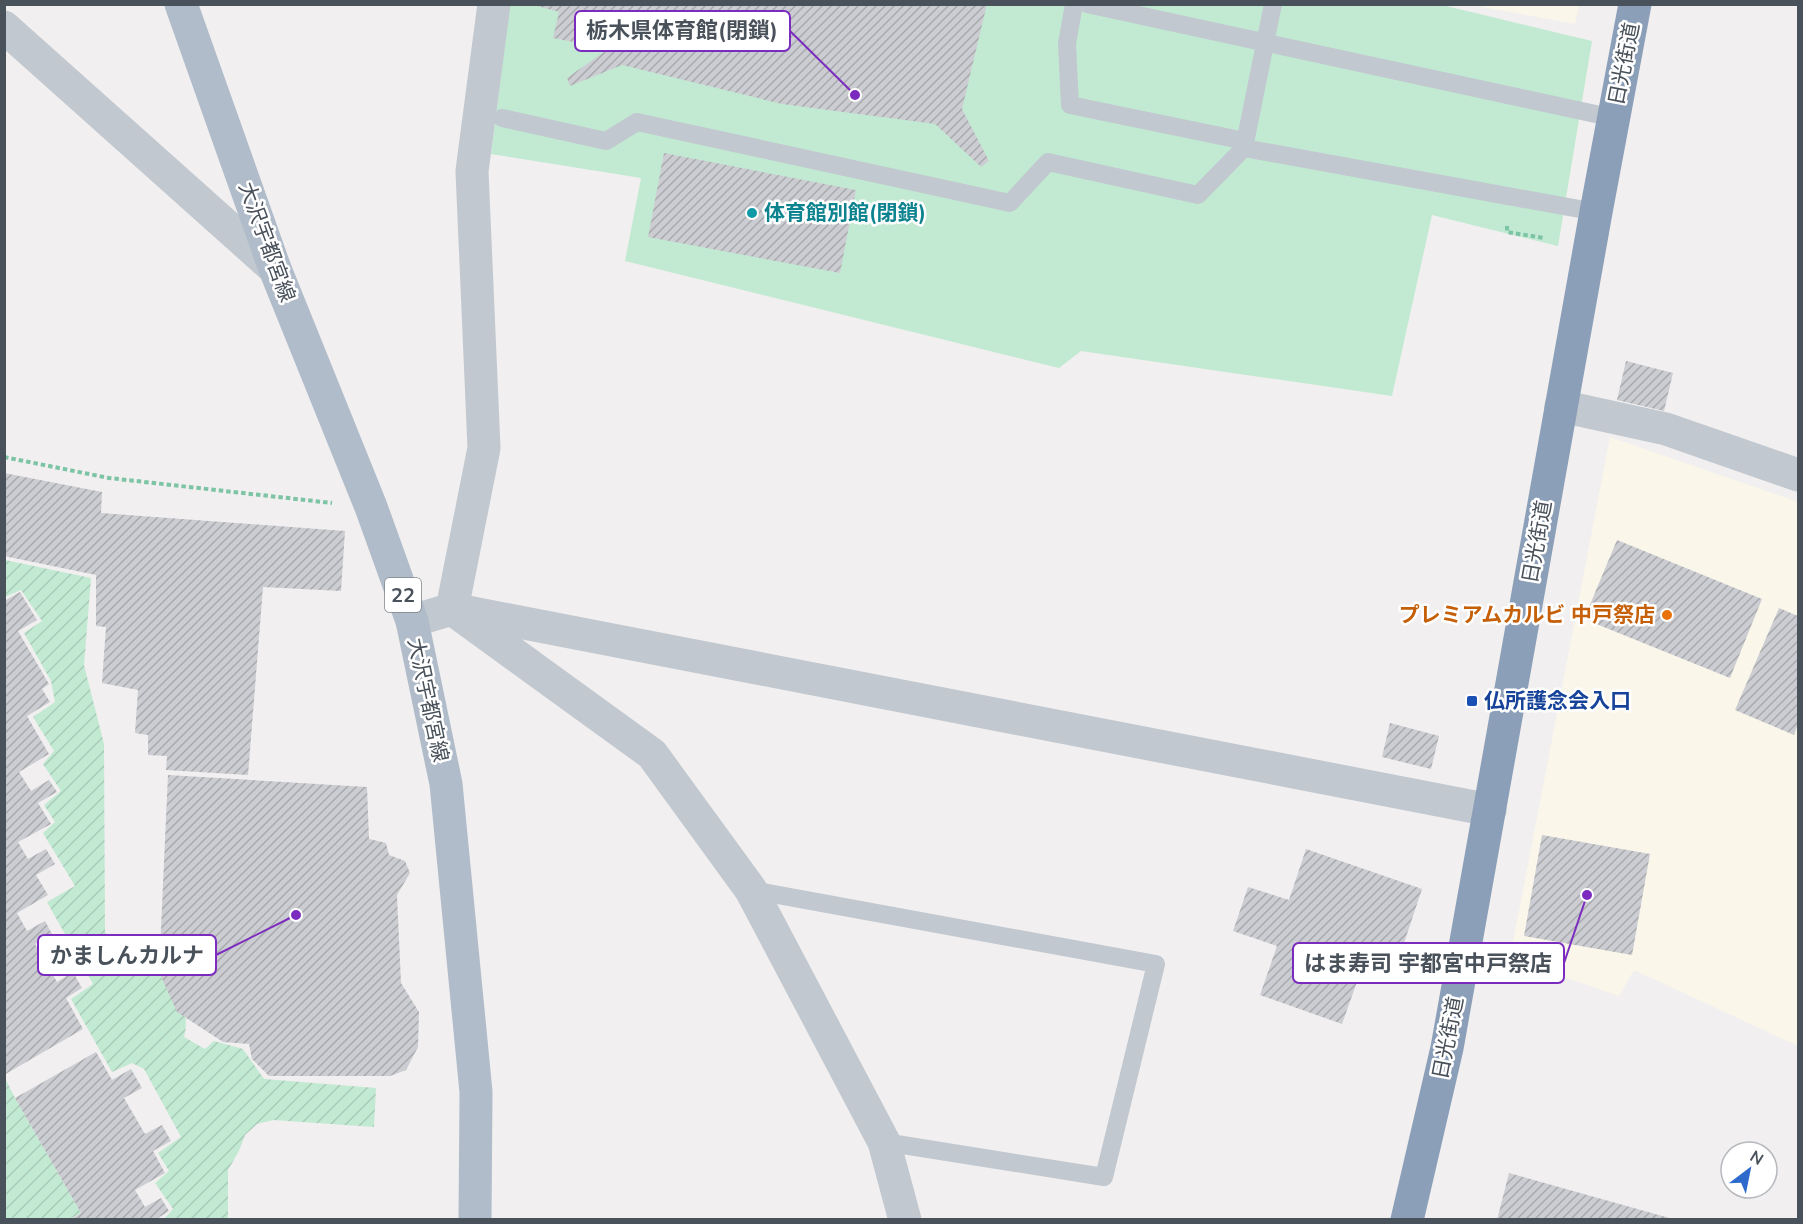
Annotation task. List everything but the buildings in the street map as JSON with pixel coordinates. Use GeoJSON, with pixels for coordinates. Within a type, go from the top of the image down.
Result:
{"type":"FeatureCollection","features":[{"type":"Feature","properties":{"kind":"highway","name":"日光街道"},"geometry":{"type":"LineString","coordinates":[[1407,1220],[1447,1048],[1635,4]]}},
{"type":"Feature","properties":{"kind":"main road","name":"大沢宇都宮線"},"geometry":{"type":"LineString","coordinates":[[181,4],[275,269],[371,507],[412,621],[446,784],[476,1092],[475,1220]]}},
{"type":"Feature","properties":{"kind":"street"},"geometry":{"type":"LineString","coordinates":[[452,609],[484,448],[472,171],[494,4]]}},
{"type":"Feature","properties":{"kind":"street"},"geometry":{"type":"LineString","coordinates":[[4,27],[275,269]]}},
{"type":"Feature","properties":{"kind":"street"},"geometry":{"type":"LineString","coordinates":[[1561,406],[1666,429],[1798,475]]}},
{"type":"Feature","properties":{"kind":"street"},"geometry":{"type":"LineString","coordinates":[[452,609],[652,754],[751,890],[884,1142],[905,1220]]}},
{"type":"Feature","properties":{"kind":"street"},"geometry":{"type":"LineString","coordinates":[[412,621],[452,609],[1490,810]]}},
{"type":"Feature","properties":{"kind":"lane"},"geometry":{"type":"LineString","coordinates":[[1074,4],[1067,44],[1070,105],[1244,145],[1596,212]]}},
{"type":"Feature","properties":{"kind":"lane"},"geometry":{"type":"LineString","coordinates":[[1087,4],[1614,118]]}},
{"type":"Feature","properties":{"kind":"lane"},"geometry":{"type":"LineString","coordinates":[[502,118],[606,141],[637,122],[1010,202],[1048,162],[1198,195],[1244,145],[1273,4]]}},
{"type":"Feature","properties":{"kind":"lane"},"geometry":{"type":"LineString","coordinates":[[751,890],[1156,964],[1104,1177],[884,1142]]}},
{"type":"Feature","properties":{"kind":"path"},"geometry":{"type":"LineString","coordinates":[[1508,226],[1507,232],[1544,238]]}},
{"type":"Feature","properties":{"kind":"path"},"geometry":{"type":"LineString","coordinates":[[4,457],[109,478],[371,507]]}},
{"type":"Feature","properties":{"kind":"shaded area"},"geometry":{"type":"Polygon","coordinates":[[[1579,4],[1575,24],[1472,5],[1579,4]]]}},
{"type":"Feature","properties":{"kind":"shaded area"},"geometry":{"type":"Polygon","coordinates":[[[1610,437],[1798,502],[1798,1046],[1634,970],[1619,996],[1510,958],[1610,437]]]}},
{"type":"Feature","properties":{"kind":"green space"},"geometry":{"type":"Polygon","coordinates":[[[1438,4],[1592,41],[1558,246],[1432,215],[1392,396],[1081,351],[1059,368],[625,261],[641,178],[491,154],[510,5],[1438,4]]]}},
{"type":"Feature","properties":{"kind":"green space"},"geometry":{"type":"Polygon","coordinates":[[[5,560],[91,578],[84,665],[104,744],[105,931],[117,956],[140,949],[157,948],[157,971],[175,983],[182,997],[186,1022],[184,1037],[205,1049],[214,1041],[243,1049],[264,1079],[376,1088],[374,1127],[273,1120],[257,1124],[245,1135],[228,1170],[228,1219],[164,1219],[173,1209],[155,1183],[169,1171],[158,1153],[181,1137],[144,1069],[132,1063],[112,1072],[71,999],[93,984],[47,902],[75,886],[43,833],[55,822],[44,805],[61,791],[43,764],[54,751],[33,717],[55,702],[51,681],[24,633],[42,621],[21,590],[5,597],[5,560]]]}},
{"type":"Feature","properties":{"kind":"green space"},"geometry":{"type":"Polygon","coordinates":[[[4,1076],[81,1213],[70,1219],[5,1219],[4,1076]]]}},
{"type":"Feature","properties":{"kind":"place","name":"栃木県体育館(閉鎖)"},"geometry":{"type":"Point","coordinates":[855,95]}},
{"type":"Feature","properties":{"kind":"place","name":"体育館別館(閉鎖)"},"geometry":{"type":"Point","coordinates":[752,213]}},
{"type":"Feature","properties":{"kind":"place","name":"プレミアムカルビ 中戸祭店"},"geometry":{"type":"Point","coordinates":[1667,615]}},
{"type":"Feature","properties":{"kind":"place","name":"仏所護念会入口"},"geometry":{"type":"Point","coordinates":[1472,701]}},
{"type":"Feature","properties":{"kind":"place","name":"はま寿司 宇都宮中戸祭店"},"geometry":{"type":"Point","coordinates":[1587,895]}},
{"type":"Feature","properties":{"kind":"place","name":"かましんカルナ"},"geometry":{"type":"Point","coordinates":[296,915]}}]}
